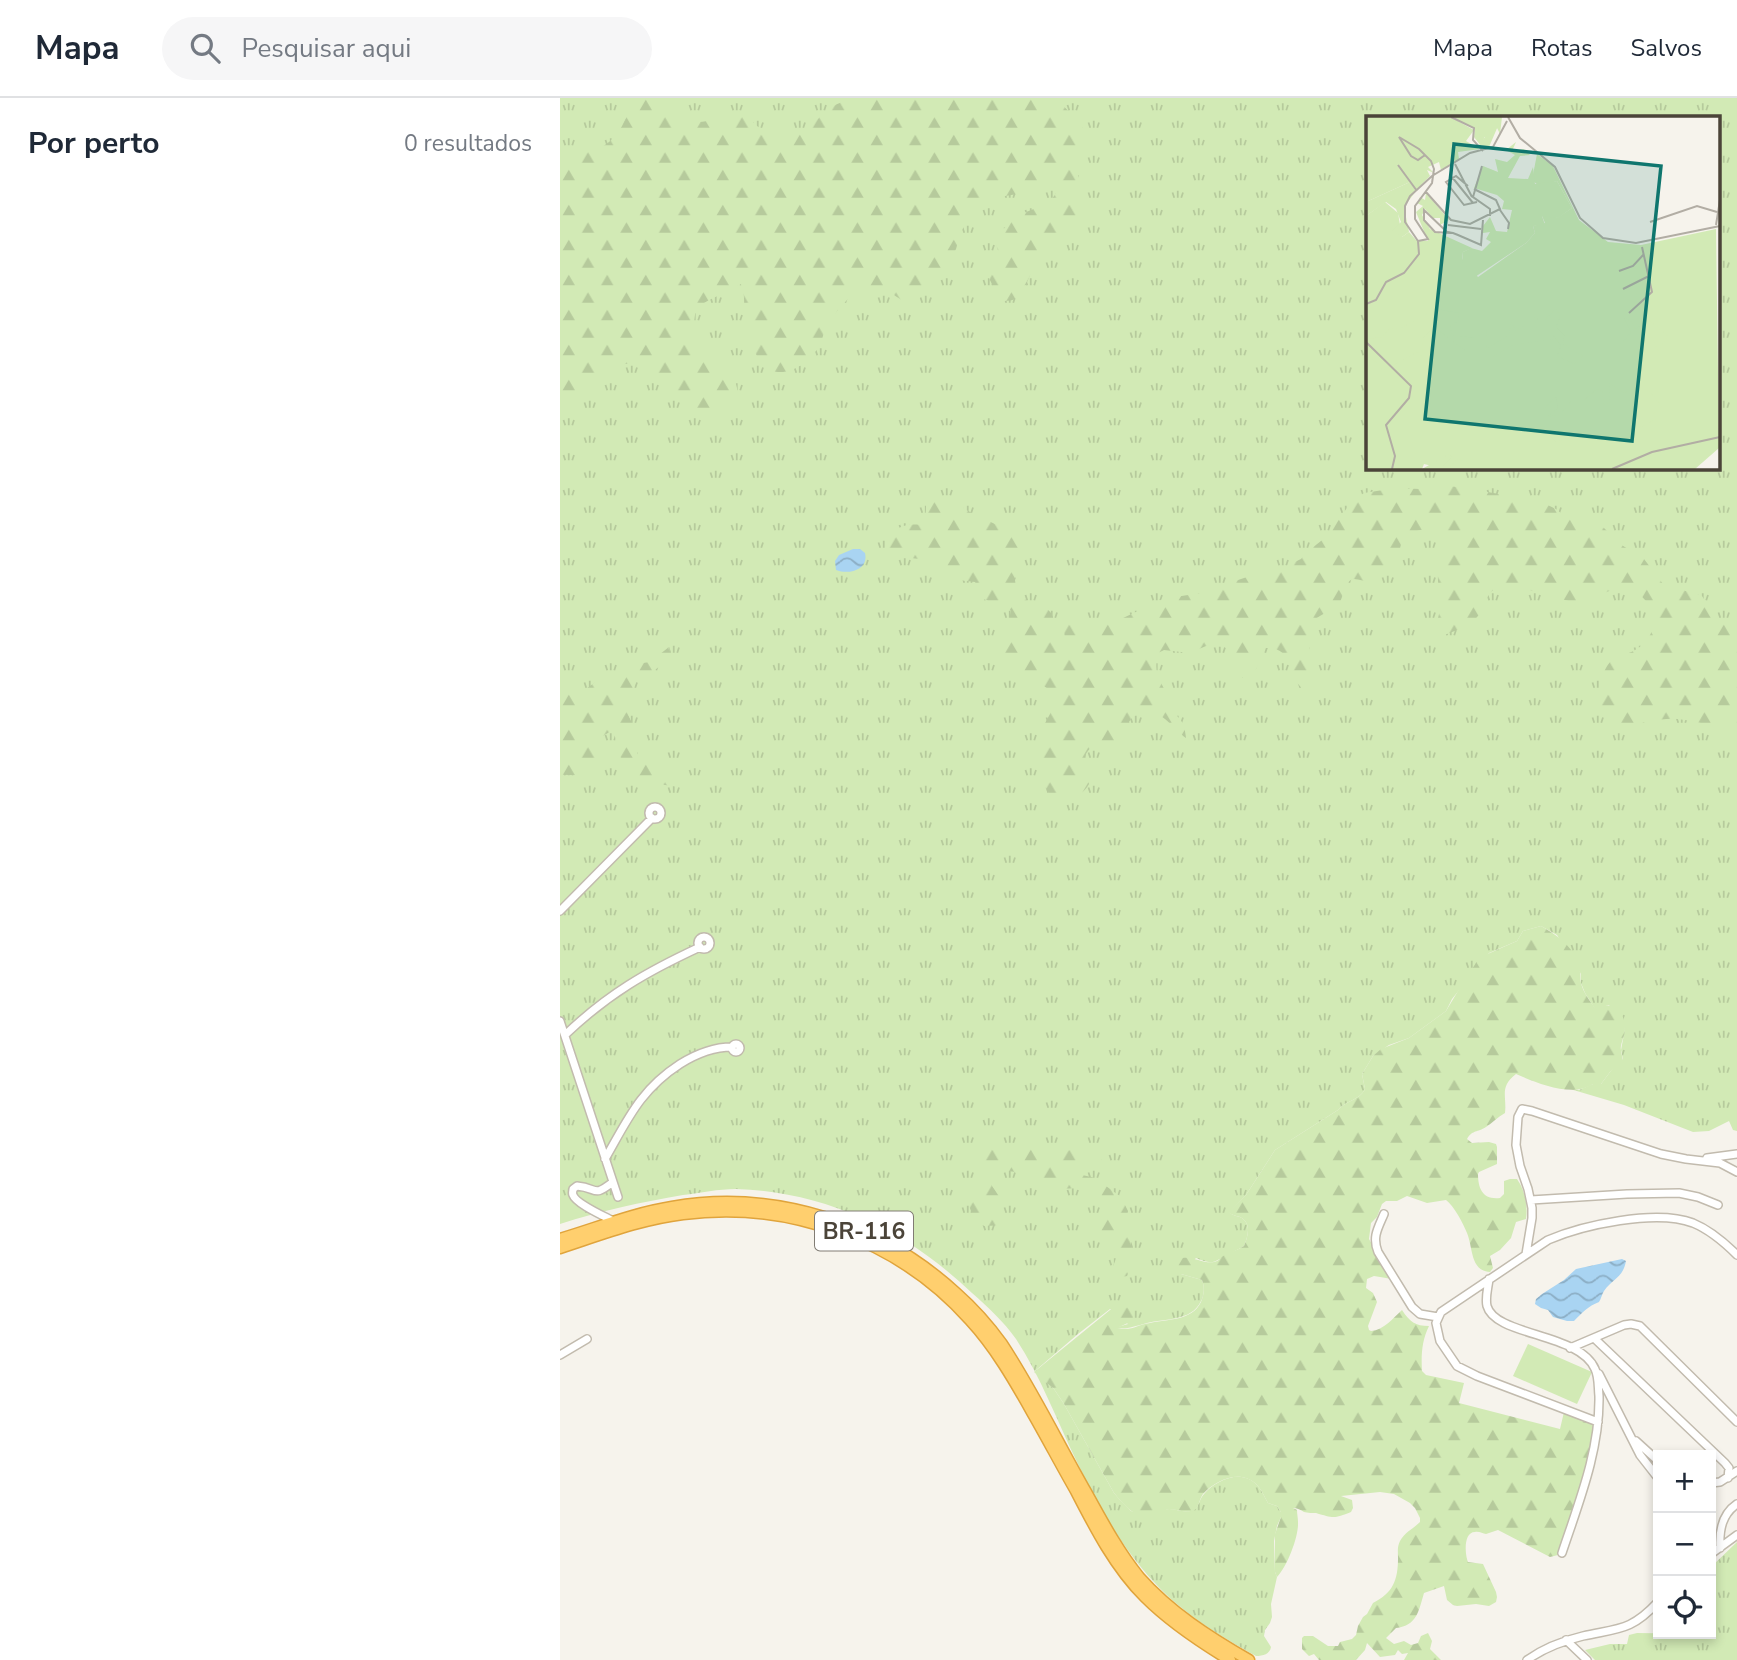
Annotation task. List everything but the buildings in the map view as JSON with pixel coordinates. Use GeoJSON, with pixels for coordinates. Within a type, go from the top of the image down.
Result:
{"type":"FeatureCollection","features":[{"type":"Feature","properties":{"kind":"highway","name":"BR-116"},"geometry":{"type":"LineString","coordinates":[[560,1239],[633,1215],[674,1206],[737,1203],[812,1213],[850,1225],[914,1258],[965,1301],[1001,1343],[1116,1561],[1144,1597],[1186,1632],[1230,1660]]}},
{"type":"Feature","properties":{"kind":"highway","name":"BR-116"},"geometry":{"type":"LineString","coordinates":[[560,1248],[652,1220],[682,1214],[718,1212],[773,1214],[827,1227],[861,1240],[886,1252],[932,1283],[970,1320],[1006,1367],[1064,1462]]}},
{"type":"Feature","properties":{"kind":"highway","name":"BR-116"},"geometry":{"type":"LineString","coordinates":[[1087,1504],[1125,1558],[1154,1592],[1190,1623],[1249,1660]]}},
{"type":"Feature","properties":{"kind":"street"},"geometry":{"type":"LineString","coordinates":[[560,911],[652,818]]}},
{"type":"Feature","properties":{"kind":"street"},"geometry":{"type":"LineString","coordinates":[[565,1035],[623,987],[700,947]]}},
{"type":"Feature","properties":{"kind":"street"},"geometry":{"type":"LineString","coordinates":[[560,1021],[618,1197]]}},
{"type":"Feature","properties":{"kind":"street"},"geometry":{"type":"LineString","coordinates":[[605,1158],[641,1098],[657,1080],[702,1052],[732,1047]]}},
{"type":"Feature","properties":{"kind":"street"},"geometry":{"type":"LineString","coordinates":[[1526,1255],[1532,1218],[1531,1200],[1516,1145],[1521,1110],[1532,1111],[1661,1154],[1720,1163],[1737,1172]]}},
{"type":"Feature","properties":{"kind":"street"},"geometry":{"type":"LineString","coordinates":[[1697,1160],[1737,1154]]}},
{"type":"Feature","properties":{"kind":"street"},"geometry":{"type":"LineString","coordinates":[[613,1182],[602,1191],[592,1191],[580,1186],[575,1187],[572,1192],[576,1199],[615,1222]]}},
{"type":"Feature","properties":{"kind":"street"},"geometry":{"type":"LineString","coordinates":[[1531,1200],[1627,1194],[1679,1194],[1698,1197],[1718,1205]]}},
{"type":"Feature","properties":{"kind":"street"},"geometry":{"type":"LineString","coordinates":[[1384,1214],[1375,1237],[1378,1252],[1412,1307],[1420,1314],[1438,1317]]}},
{"type":"Feature","properties":{"kind":"street"},"geometry":{"type":"LineString","coordinates":[[1598,1422],[1457,1366],[1440,1341],[1436,1323],[1438,1317],[1446,1308],[1548,1240],[1580,1228],[1619,1221],[1674,1218],[1708,1231],[1737,1255]]}},
{"type":"Feature","properties":{"kind":"street"},"geometry":{"type":"LineString","coordinates":[[1489,1279],[1487,1307],[1494,1317],[1508,1326],[1529,1331],[1570,1348],[1595,1367],[1640,1455],[1653,1472]]}},
{"type":"Feature","properties":{"kind":"street"},"geometry":{"type":"LineString","coordinates":[[1570,1348],[1624,1325],[1640,1326],[1737,1422]]}},
{"type":"Feature","properties":{"kind":"street"},"geometry":{"type":"LineString","coordinates":[[560,1355],[587,1339]]}},
{"type":"Feature","properties":{"kind":"street"},"geometry":{"type":"LineString","coordinates":[[1595,1339],[1726,1463],[1733,1474],[1716,1482]]}},
{"type":"Feature","properties":{"kind":"street"},"geometry":{"type":"LineString","coordinates":[[1562,1553],[1586,1481],[1598,1422],[1595,1367]]}},
{"type":"Feature","properties":{"kind":"street"},"geometry":{"type":"LineString","coordinates":[[1628,1433],[1653,1456]]}},
{"type":"Feature","properties":{"kind":"street"},"geometry":{"type":"LineString","coordinates":[[1716,1542],[1728,1511],[1737,1504]]}},
{"type":"Feature","properties":{"kind":"street"},"geometry":{"type":"LineString","coordinates":[[1716,1549],[1737,1535]]}},
{"type":"Feature","properties":{"kind":"street"},"geometry":{"type":"LineString","coordinates":[[1527,1660],[1545,1648],[1566,1640],[1629,1626],[1653,1607]]}},
{"type":"Feature","properties":{"kind":"street"},"geometry":{"type":"LineString","coordinates":[[1566,1640],[1587,1660]]}},
{"type":"Feature","properties":{"kind":"green space"},"geometry":{"type":"Polygon","coordinates":[[[560,98],[1737,98],[1737,1131],[1733,1130],[1729,1121],[1709,1131],[1693,1132],[1624,1105],[1570,1089],[1579,1090],[1593,1084],[1601,1084],[1623,1059],[1621,1050],[1625,1029],[1609,1005],[1595,1009],[1581,983],[1581,974],[1557,935],[1541,926],[1523,931],[1517,941],[1489,953],[1452,999],[1446,1011],[1409,1038],[1389,1045],[1373,1056],[1362,1074],[1365,1089],[1360,1096],[1275,1150],[1246,1195],[1229,1212],[1240,1217],[1248,1226],[1244,1246],[1213,1262],[1196,1258],[1181,1274],[1202,1280],[1203,1293],[1197,1308],[1177,1318],[1124,1328],[1114,1328],[1128,1324],[1110,1309],[1035,1371],[1054,1389],[1114,1493],[1131,1511],[1149,1517],[1166,1509],[1190,1511],[1196,1508],[1215,1484],[1236,1477],[1243,1477],[1256,1484],[1268,1503],[1277,1506],[1281,1517],[1274,1541],[1277,1577],[1271,1604],[1272,1617],[1264,1636],[1271,1647],[1268,1653],[1256,1656],[1215,1632],[1189,1614],[1154,1582],[1131,1555],[1102,1509],[1033,1368],[1011,1333],[990,1309],[920,1251],[864,1219],[834,1207],[770,1192],[736,1189],[710,1191],[606,1211],[560,1224],[560,98]]]}},
{"type":"Feature","properties":{"kind":"green space"},"geometry":{"type":"Polygon","coordinates":[[[639,98],[663,98],[676,113],[693,122],[744,117],[771,134],[791,137],[809,128],[829,109],[855,98],[1055,98],[1072,115],[1086,135],[1087,149],[1078,176],[1080,218],[1074,228],[1041,252],[1019,295],[1013,300],[1000,301],[989,278],[1001,257],[996,239],[1014,219],[1047,203],[1058,187],[1051,181],[1017,194],[994,198],[969,217],[948,266],[926,284],[919,300],[905,301],[877,289],[857,292],[830,320],[813,355],[799,367],[783,372],[767,368],[757,356],[747,327],[741,284],[707,302],[696,308],[694,330],[701,346],[731,375],[736,384],[738,393],[735,405],[725,411],[711,414],[699,411],[673,397],[642,365],[633,363],[625,364],[560,403],[560,154],[588,151],[603,146],[616,135],[639,98]]]}},
{"type":"Feature","properties":{"kind":"green space"},"geometry":{"type":"Polygon","coordinates":[[[1450,486],[1537,500],[1563,515],[1589,521],[1604,528],[1620,544],[1644,559],[1663,584],[1702,596],[1719,619],[1737,625],[1737,723],[1709,724],[1669,719],[1625,724],[1607,715],[1597,697],[1605,670],[1610,662],[1619,656],[1641,646],[1652,630],[1653,618],[1646,600],[1629,590],[1615,589],[1580,604],[1535,592],[1527,589],[1524,584],[1507,584],[1493,590],[1479,615],[1471,622],[1439,636],[1437,624],[1441,600],[1438,569],[1448,538],[1439,531],[1426,529],[1414,532],[1404,539],[1400,547],[1399,563],[1394,571],[1371,582],[1350,580],[1337,606],[1310,625],[1309,643],[1314,671],[1308,695],[1290,675],[1294,663],[1274,649],[1265,648],[1256,669],[1242,678],[1232,672],[1233,655],[1225,647],[1206,646],[1190,653],[1164,650],[1158,653],[1157,672],[1171,707],[1182,723],[1186,738],[1161,716],[1142,712],[1129,722],[1137,735],[1134,743],[1124,747],[1105,742],[1093,745],[1086,758],[1089,784],[1077,795],[1058,799],[1047,789],[1038,757],[1043,728],[1053,707],[1051,693],[1043,686],[1017,679],[1009,673],[1002,664],[997,648],[1011,611],[1005,606],[983,599],[975,582],[942,578],[920,559],[892,554],[885,547],[885,541],[900,527],[920,525],[925,516],[926,505],[943,497],[963,499],[964,509],[1001,527],[1034,533],[1035,539],[1019,556],[1015,570],[1016,584],[1021,596],[1051,613],[1054,640],[1067,653],[1064,631],[1066,625],[1121,619],[1163,599],[1219,590],[1232,582],[1301,559],[1326,537],[1352,501],[1364,493],[1396,488],[1450,486]]]}},
{"type":"Feature","properties":{"kind":"green space"},"geometry":{"type":"Polygon","coordinates":[[[669,647],[670,653],[664,662],[636,682],[630,697],[628,714],[634,728],[633,741],[638,755],[643,761],[670,773],[678,787],[642,778],[628,768],[618,752],[613,730],[601,737],[595,761],[588,771],[578,775],[560,775],[562,695],[575,689],[586,689],[594,683],[595,677],[629,665],[650,662],[669,647]]]}},
{"type":"Feature","properties":{"kind":"green space"},"geometry":{"type":"Polygon","coordinates":[[[1541,926],[1561,939],[1575,956],[1583,990],[1595,1008],[1608,1005],[1620,1011],[1625,1029],[1621,1048],[1623,1062],[1610,1072],[1601,1084],[1575,1090],[1555,1088],[1516,1074],[1507,1083],[1505,1113],[1467,1139],[1472,1143],[1489,1142],[1497,1147],[1497,1164],[1478,1174],[1483,1192],[1489,1197],[1500,1198],[1504,1194],[1504,1181],[1517,1179],[1527,1209],[1526,1219],[1516,1222],[1511,1238],[1490,1256],[1493,1268],[1490,1272],[1484,1271],[1476,1263],[1465,1229],[1446,1200],[1427,1203],[1407,1196],[1382,1204],[1377,1217],[1371,1223],[1369,1239],[1392,1279],[1374,1276],[1367,1279],[1366,1288],[1373,1293],[1377,1302],[1368,1326],[1371,1331],[1380,1328],[1402,1310],[1413,1322],[1429,1326],[1422,1348],[1422,1371],[1426,1375],[1464,1383],[1459,1403],[1560,1429],[1564,1412],[1595,1424],[1582,1483],[1558,1555],[1550,1557],[1498,1530],[1486,1534],[1471,1533],[1466,1544],[1468,1562],[1483,1564],[1496,1592],[1496,1602],[1489,1606],[1453,1605],[1447,1600],[1444,1586],[1424,1593],[1413,1621],[1396,1628],[1386,1638],[1394,1644],[1404,1641],[1411,1645],[1418,1643],[1421,1636],[1428,1633],[1432,1641],[1430,1649],[1441,1660],[1404,1660],[1408,1653],[1402,1654],[1398,1650],[1395,1655],[1380,1657],[1367,1643],[1365,1650],[1356,1660],[1319,1660],[1314,1654],[1309,1656],[1302,1649],[1302,1638],[1313,1636],[1328,1646],[1338,1646],[1340,1642],[1356,1635],[1358,1626],[1373,1603],[1393,1585],[1398,1566],[1399,1543],[1404,1535],[1420,1522],[1415,1508],[1394,1494],[1380,1492],[1341,1496],[1352,1500],[1353,1508],[1351,1512],[1337,1517],[1293,1508],[1297,1510],[1297,1535],[1288,1559],[1277,1577],[1275,1534],[1281,1512],[1277,1506],[1268,1503],[1256,1484],[1243,1477],[1228,1478],[1208,1489],[1193,1511],[1169,1509],[1148,1517],[1137,1514],[1126,1507],[1114,1493],[1064,1404],[1054,1389],[1034,1372],[1110,1310],[1123,1307],[1131,1309],[1134,1315],[1132,1321],[1117,1328],[1127,1329],[1192,1313],[1201,1302],[1204,1286],[1202,1280],[1181,1274],[1173,1268],[1176,1262],[1186,1258],[1214,1262],[1244,1246],[1248,1226],[1240,1217],[1228,1212],[1246,1195],[1275,1150],[1360,1096],[1365,1089],[1362,1074],[1373,1056],[1381,1049],[1409,1038],[1446,1011],[1478,960],[1517,941],[1523,931],[1541,926]]]}},
{"type":"Feature","properties":{"kind":"green space"},"geometry":{"type":"Polygon","coordinates":[[[1029,1139],[1058,1158],[1079,1146],[1090,1145],[1102,1149],[1102,1160],[1074,1173],[1095,1178],[1121,1197],[1128,1211],[1125,1229],[1131,1242],[1131,1267],[1127,1276],[1116,1276],[1112,1269],[1119,1251],[1113,1244],[1101,1244],[1096,1233],[1103,1198],[1096,1193],[1083,1192],[1078,1188],[1052,1187],[1049,1182],[1041,1179],[1030,1181],[1010,1171],[991,1181],[1002,1200],[1001,1207],[1009,1220],[1007,1225],[984,1226],[975,1217],[969,1205],[983,1178],[981,1154],[1029,1139]]]}},
{"type":"Feature","properties":{"kind":"green space"},"geometry":{"type":"Polygon","coordinates":[[[1528,1344],[1592,1372],[1577,1404],[1513,1376],[1528,1344]]]}},
{"type":"Feature","properties":{"kind":"green space"},"geometry":{"type":"Polygon","coordinates":[[[1737,1542],[1737,1660],[1595,1660],[1585,1650],[1610,1644],[1627,1644],[1629,1635],[1637,1633],[1653,1633],[1653,1639],[1716,1639],[1716,1562],[1737,1542]]]}},
{"type":"Feature","properties":{"kind":"water"},"geometry":{"type":"Polygon","coordinates":[[[860,549],[865,553],[864,564],[857,570],[836,570],[835,561],[839,555],[860,549]]]}},
{"type":"Feature","properties":{"kind":"water"},"geometry":{"type":"Polygon","coordinates":[[[1622,1259],[1626,1261],[1620,1275],[1607,1287],[1599,1302],[1574,1321],[1553,1317],[1548,1310],[1535,1304],[1536,1299],[1576,1269],[1622,1259]]]}}]}
